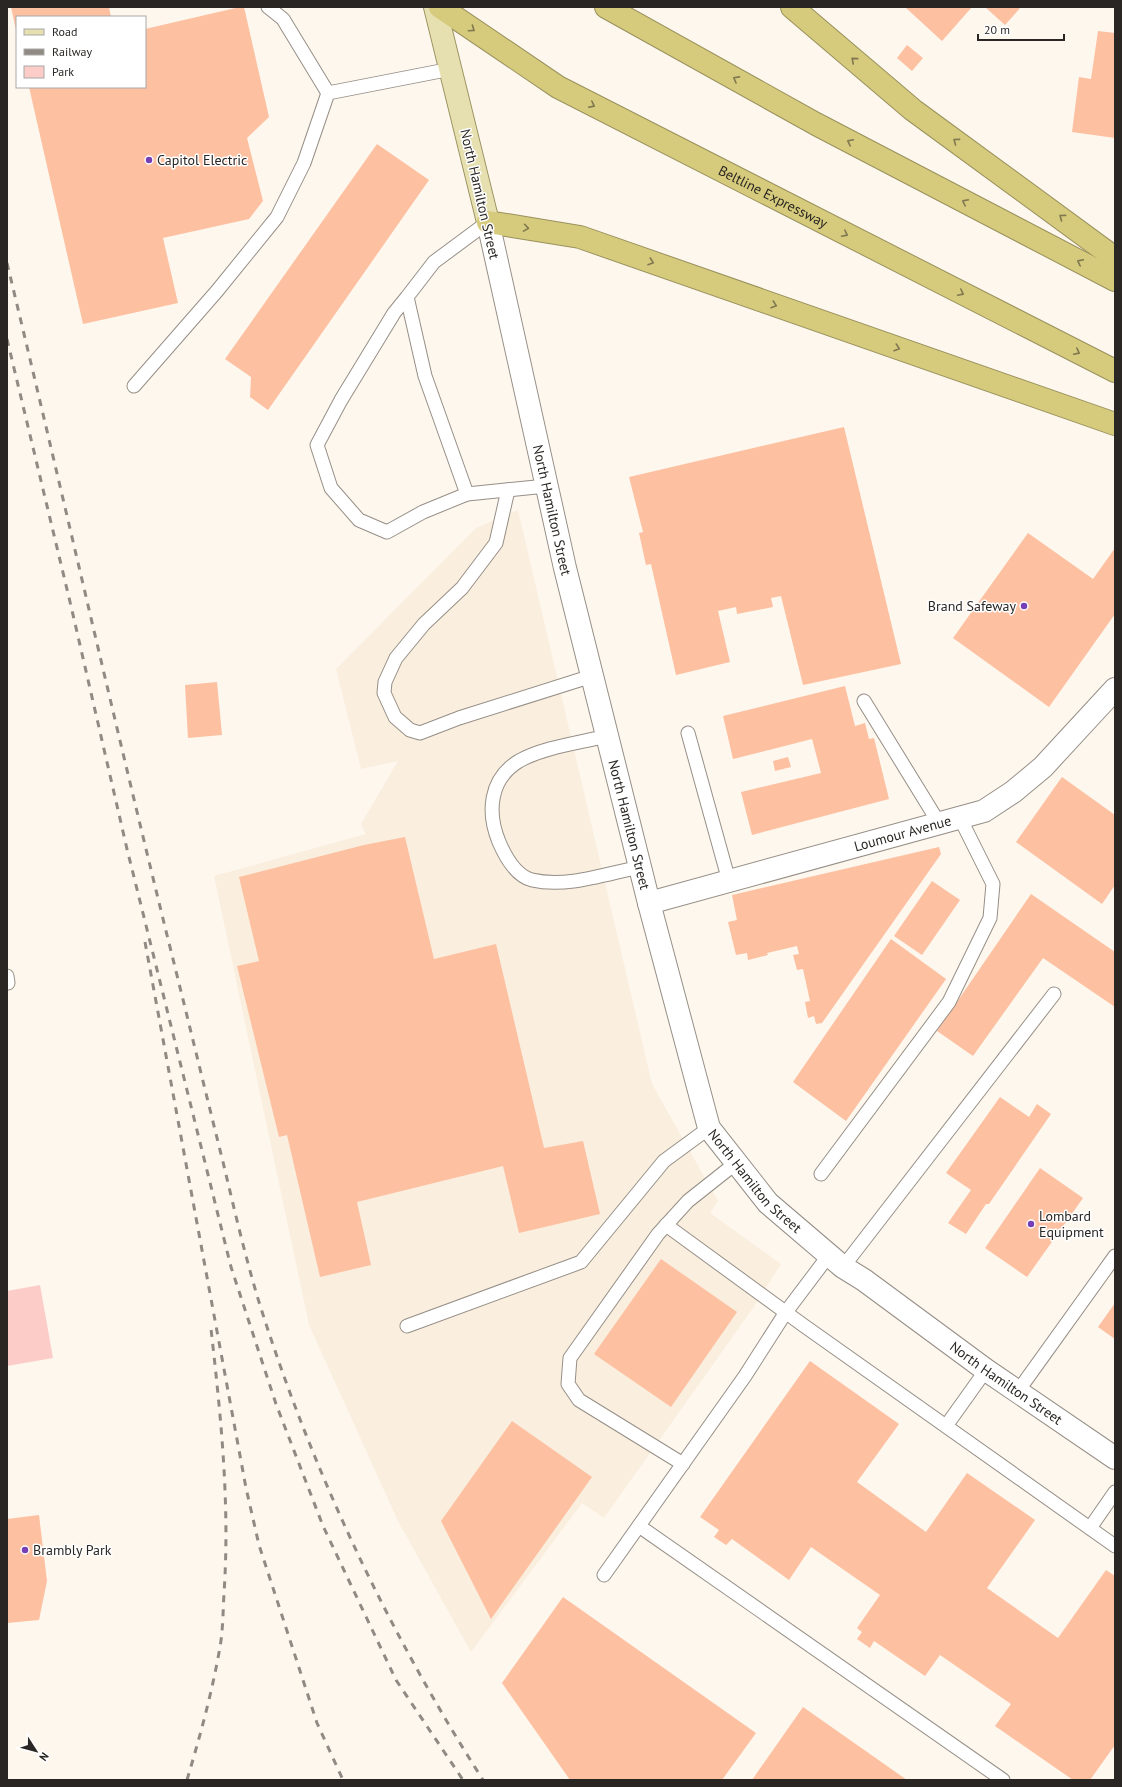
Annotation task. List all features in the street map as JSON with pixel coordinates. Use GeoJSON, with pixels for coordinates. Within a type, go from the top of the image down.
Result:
{"type":"FeatureCollection","features":[{"type":"Feature","properties":{"kind":"highway","name":"Beltline Expressway"},"geometry":{"type":"LineString","coordinates":[[440,7],[558,87],[1115,371]]}},
{"type":"Feature","properties":{"kind":"highway"},"geometry":{"type":"LineString","coordinates":[[606,7],[823,128],[1115,280]]}},
{"type":"Feature","properties":{"kind":"highway"},"geometry":{"type":"LineString","coordinates":[[792,7],[913,110],[1115,258]]}},
{"type":"Feature","properties":{"kind":"highway"},"geometry":{"type":"LineString","coordinates":[[488,222],[580,237],[1115,424]]}},
{"type":"Feature","properties":{"kind":"main road","name":"North Hamilton Street"},"geometry":{"type":"LineString","coordinates":[[435,7],[488,222]]}},
{"type":"Feature","properties":{"kind":"street","name":"North Hamilton Street"},"geometry":{"type":"LineString","coordinates":[[488,222],[546,486],[592,676],[648,903],[709,1128],[768,1203],[836,1261],[986,1370],[1115,1458]]}},
{"type":"Feature","properties":{"kind":"street","name":"Loumour Avenue"},"geometry":{"type":"LineString","coordinates":[[648,903],[984,811],[1013,792],[1043,767],[1115,689]]}},
{"type":"Feature","properties":{"kind":"lane"},"geometry":{"type":"LineString","coordinates":[[134,386],[217,291],[277,217],[304,163],[328,93],[284,19],[268,7]]}},
{"type":"Feature","properties":{"kind":"lane"},"geometry":{"type":"LineString","coordinates":[[328,93],[451,69]]}},
{"type":"Feature","properties":{"kind":"lane"},"geometry":{"type":"LineString","coordinates":[[488,222],[434,262],[407,296],[340,400],[317,445],[331,488],[359,520],[387,532],[423,512],[467,494],[546,486]]}},
{"type":"Feature","properties":{"kind":"lane"},"geometry":{"type":"LineString","coordinates":[[407,296],[425,376],[467,494]]}},
{"type":"Feature","properties":{"kind":"lane"},"geometry":{"type":"LineString","coordinates":[[508,490],[496,543],[462,588],[424,624],[396,658],[385,682],[384,693],[395,717],[410,730],[420,733],[459,718],[592,676]]}},
{"type":"Feature","properties":{"kind":"lane"},"geometry":{"type":"LineString","coordinates":[[864,701],[939,823]]}},
{"type":"Feature","properties":{"kind":"lane"},"geometry":{"type":"LineString","coordinates":[[688,733],[729,881]]}},
{"type":"Feature","properties":{"kind":"lane"},"geometry":{"type":"LineString","coordinates":[[607,736],[550,749],[519,761],[500,781],[494,792],[491,807],[495,832],[511,862],[520,874],[530,879],[550,883],[572,881],[640,867]]}},
{"type":"Feature","properties":{"kind":"lane"},"geometry":{"type":"LineString","coordinates":[[822,1174],[949,1002],[990,918],[993,884],[960,818]]}},
{"type":"Feature","properties":{"kind":"lane"},"geometry":{"type":"LineString","coordinates":[[604,1576],[745,1376],[786,1312],[836,1261],[1054,994]]}},
{"type":"Feature","properties":{"kind":"lane"},"geometry":{"type":"LineString","coordinates":[[407,1326],[581,1262],[664,1161],[709,1128]]}},
{"type":"Feature","properties":{"kind":"lane"},"geometry":{"type":"LineString","coordinates":[[683,1464],[579,1400],[568,1384],[570,1358],[666,1225],[688,1201],[736,1163]]}},
{"type":"Feature","properties":{"kind":"lane"},"geometry":{"type":"LineString","coordinates":[[666,1225],[1115,1546]]}},
{"type":"Feature","properties":{"kind":"lane"},"geometry":{"type":"LineString","coordinates":[[1018,1391],[1115,1256]]}},
{"type":"Feature","properties":{"kind":"lane"},"geometry":{"type":"LineString","coordinates":[[946,1426],[986,1370]]}},
{"type":"Feature","properties":{"kind":"lane"},"geometry":{"type":"LineString","coordinates":[[1090,1528],[1115,1492]]}},
{"type":"Feature","properties":{"kind":"lane"},"geometry":{"type":"LineString","coordinates":[[640,1526],[1003,1780]]}},
{"type":"Feature","properties":{"kind":"shaded area"},"geometry":{"type":"Polygon","coordinates":[[[518,510],[652,1084],[718,1201],[710,1213],[781,1264],[753,1308],[604,1518],[582,1503],[471,1652],[398,1521],[309,1325],[214,876],[366,834],[361,824],[398,761],[361,769],[336,669],[476,528],[518,510]]]}},
{"type":"Feature","properties":{"kind":"green space"},"geometry":{"type":"Polygon","coordinates":[[[40,1285],[53,1358],[7,1366],[7,1291],[40,1285]]]}},
{"type":"Feature","properties":{"kind":"building"},"geometry":{"type":"Polygon","coordinates":[[[11,7],[109,7],[111,16],[16,16],[16,30],[11,7]]]}},
{"type":"Feature","properties":{"kind":"building","name":"Capitol Electric"},"geometry":{"type":"Polygon","coordinates":[[[244,7],[269,117],[247,138],[263,201],[249,219],[163,238],[178,303],[83,324],[29,88],[146,88],[146,29],[244,7]]]}},
{"type":"Feature","properties":{"kind":"building"},"geometry":{"type":"Polygon","coordinates":[[[905,7],[972,7],[942,41],[905,7]]]}},
{"type":"Feature","properties":{"kind":"building"},"geometry":{"type":"Polygon","coordinates":[[[985,7],[1021,7],[1005,25],[985,7]]]}},
{"type":"Feature","properties":{"kind":"building"},"geometry":{"type":"Polygon","coordinates":[[[1098,31],[1115,33],[1115,138],[1072,132],[1079,77],[1091,79],[1098,31]]]}},
{"type":"Feature","properties":{"kind":"building"},"geometry":{"type":"Polygon","coordinates":[[[907,45],[923,58],[912,71],[897,58],[907,45]]]}},
{"type":"Feature","properties":{"kind":"building"},"geometry":{"type":"Polygon","coordinates":[[[377,144],[429,180],[268,410],[250,397],[251,377],[225,359],[377,144]]]}},
{"type":"Feature","properties":{"kind":"building"},"geometry":{"type":"Polygon","coordinates":[[[844,427],[901,664],[803,685],[781,596],[771,598],[773,607],[737,614],[736,607],[718,611],[730,662],[676,675],[651,564],[646,565],[639,533],[643,532],[629,477],[844,427]]]}},
{"type":"Feature","properties":{"kind":"building"},"geometry":{"type":"Polygon","coordinates":[[[1028,533],[1093,579],[1115,548],[1115,614],[1049,707],[953,638],[1028,533]]]}},
{"type":"Feature","properties":{"kind":"building"},"geometry":{"type":"Polygon","coordinates":[[[217,682],[222,735],[188,738],[185,685],[217,682]]]}},
{"type":"Feature","properties":{"kind":"building"},"geometry":{"type":"Polygon","coordinates":[[[845,686],[855,726],[865,723],[869,739],[874,738],[889,799],[752,835],[741,792],[821,773],[812,739],[733,759],[723,716],[845,686]]]}},
{"type":"Feature","properties":{"kind":"building"},"geometry":{"type":"Polygon","coordinates":[[[788,757],[791,767],[775,771],[773,761],[788,757]]]}},
{"type":"Feature","properties":{"kind":"building"},"geometry":{"type":"Polygon","coordinates":[[[1062,777],[1115,815],[1115,885],[1102,904],[1016,842],[1062,777]]]}},
{"type":"Feature","properties":{"kind":"building"},"geometry":{"type":"Polygon","coordinates":[[[405,837],[434,959],[496,944],[544,1148],[583,1141],[600,1214],[519,1233],[503,1166],[357,1202],[371,1265],[320,1277],[287,1135],[279,1137],[237,966],[259,961],[239,877],[364,845],[405,837]]]}},
{"type":"Feature","properties":{"kind":"building"},"geometry":{"type":"Polygon","coordinates":[[[939,847],[941,854],[822,1023],[816,1024],[814,1016],[808,1018],[805,1002],[810,1001],[803,969],[797,970],[793,955],[799,954],[797,946],[767,953],[768,955],[748,960],[747,953],[736,955],[728,922],[737,920],[732,895],[939,847]]]}},
{"type":"Feature","properties":{"kind":"building"},"geometry":{"type":"Polygon","coordinates":[[[932,881],[960,900],[922,955],[894,936],[932,881]]]}},
{"type":"Feature","properties":{"kind":"building"},"geometry":{"type":"Polygon","coordinates":[[[1031,894],[1115,952],[1115,1007],[1043,958],[973,1056],[937,1031],[1031,894]]]}},
{"type":"Feature","properties":{"kind":"building"},"geometry":{"type":"Polygon","coordinates":[[[891,939],[946,979],[846,1121],[793,1082],[891,939]]]}},
{"type":"Feature","properties":{"kind":"building"},"geometry":{"type":"Polygon","coordinates":[[[1000,1097],[1029,1117],[1037,1104],[1051,1114],[989,1204],[986,1204],[966,1234],[948,1223],[971,1190],[946,1173],[1000,1097]]]}},
{"type":"Feature","properties":{"kind":"building"},"geometry":{"type":"Polygon","coordinates":[[[1040,1168],[1083,1198],[1027,1277],[985,1248],[1040,1168]]]}},
{"type":"Feature","properties":{"kind":"building"},"geometry":{"type":"Polygon","coordinates":[[[661,1259],[737,1312],[671,1407],[594,1354],[661,1259]]]}},
{"type":"Feature","properties":{"kind":"building"},"geometry":{"type":"Polygon","coordinates":[[[1115,1303],[1115,1339],[1098,1327],[1115,1303]]]}},
{"type":"Feature","properties":{"kind":"building"},"geometry":{"type":"Polygon","coordinates":[[[810,1361],[899,1424],[857,1482],[926,1532],[967,1473],[1035,1520],[987,1588],[1058,1638],[1106,1570],[1115,1576],[1115,1745],[1090,1780],[1073,1780],[995,1726],[1011,1704],[940,1655],[925,1676],[874,1641],[870,1648],[857,1639],[862,1632],[857,1628],[880,1595],[811,1547],[789,1580],[732,1539],[726,1545],[714,1537],[719,1530],[700,1517],[810,1361]]]}},
{"type":"Feature","properties":{"kind":"building"},"geometry":{"type":"Polygon","coordinates":[[[512,1421],[592,1477],[491,1619],[441,1521],[512,1421]]]}},
{"type":"Feature","properties":{"kind":"building","name":"Brambly Park"},"geometry":{"type":"Polygon","coordinates":[[[39,1515],[47,1581],[39,1620],[7,1623],[7,1519],[39,1515]]]}},
{"type":"Feature","properties":{"kind":"building"},"geometry":{"type":"Polygon","coordinates":[[[563,1597],[756,1733],[722,1780],[570,1780],[502,1683],[563,1597]]]}},
{"type":"Feature","properties":{"kind":"building"},"geometry":{"type":"Polygon","coordinates":[[[803,1707],[907,1780],[752,1780],[803,1707]]]}},
{"type":"Feature","properties":{"kind":"railway"},"geometry":{"type":"LineString","coordinates":[[7,263],[147,851],[240,1232],[259,1302],[303,1427],[355,1548],[384,1608],[415,1666],[448,1724],[483,1780]]}},
{"type":"Feature","properties":{"kind":"railway"},"geometry":{"type":"LineString","coordinates":[[7,339],[127,849],[231,1267],[276,1404],[323,1526],[396,1680],[463,1780]]}},
{"type":"Feature","properties":{"kind":"railway"},"geometry":{"type":"LineString","coordinates":[[145,942],[246,1488],[259,1545],[317,1723],[343,1780]]}},
{"type":"Feature","properties":{"kind":"railway"},"geometry":{"type":"LineString","coordinates":[[187,1780],[213,1681],[220,1647],[223,1620],[226,1560],[224,1461],[211,1329]]}},
{"type":"Feature","properties":{"kind":"place","name":"Capitol Electric"},"geometry":{"type":"Point","coordinates":[149,160]}},
{"type":"Feature","properties":{"kind":"place","name":"Brand Safeway"},"geometry":{"type":"Point","coordinates":[1024,606]}},
{"type":"Feature","properties":{"kind":"place","name":"Lombard Equipment"},"geometry":{"type":"Point","coordinates":[1031,1224]}},
{"type":"Feature","properties":{"kind":"place","name":"Brambly Park"},"geometry":{"type":"Point","coordinates":[25,1550]}}]}
